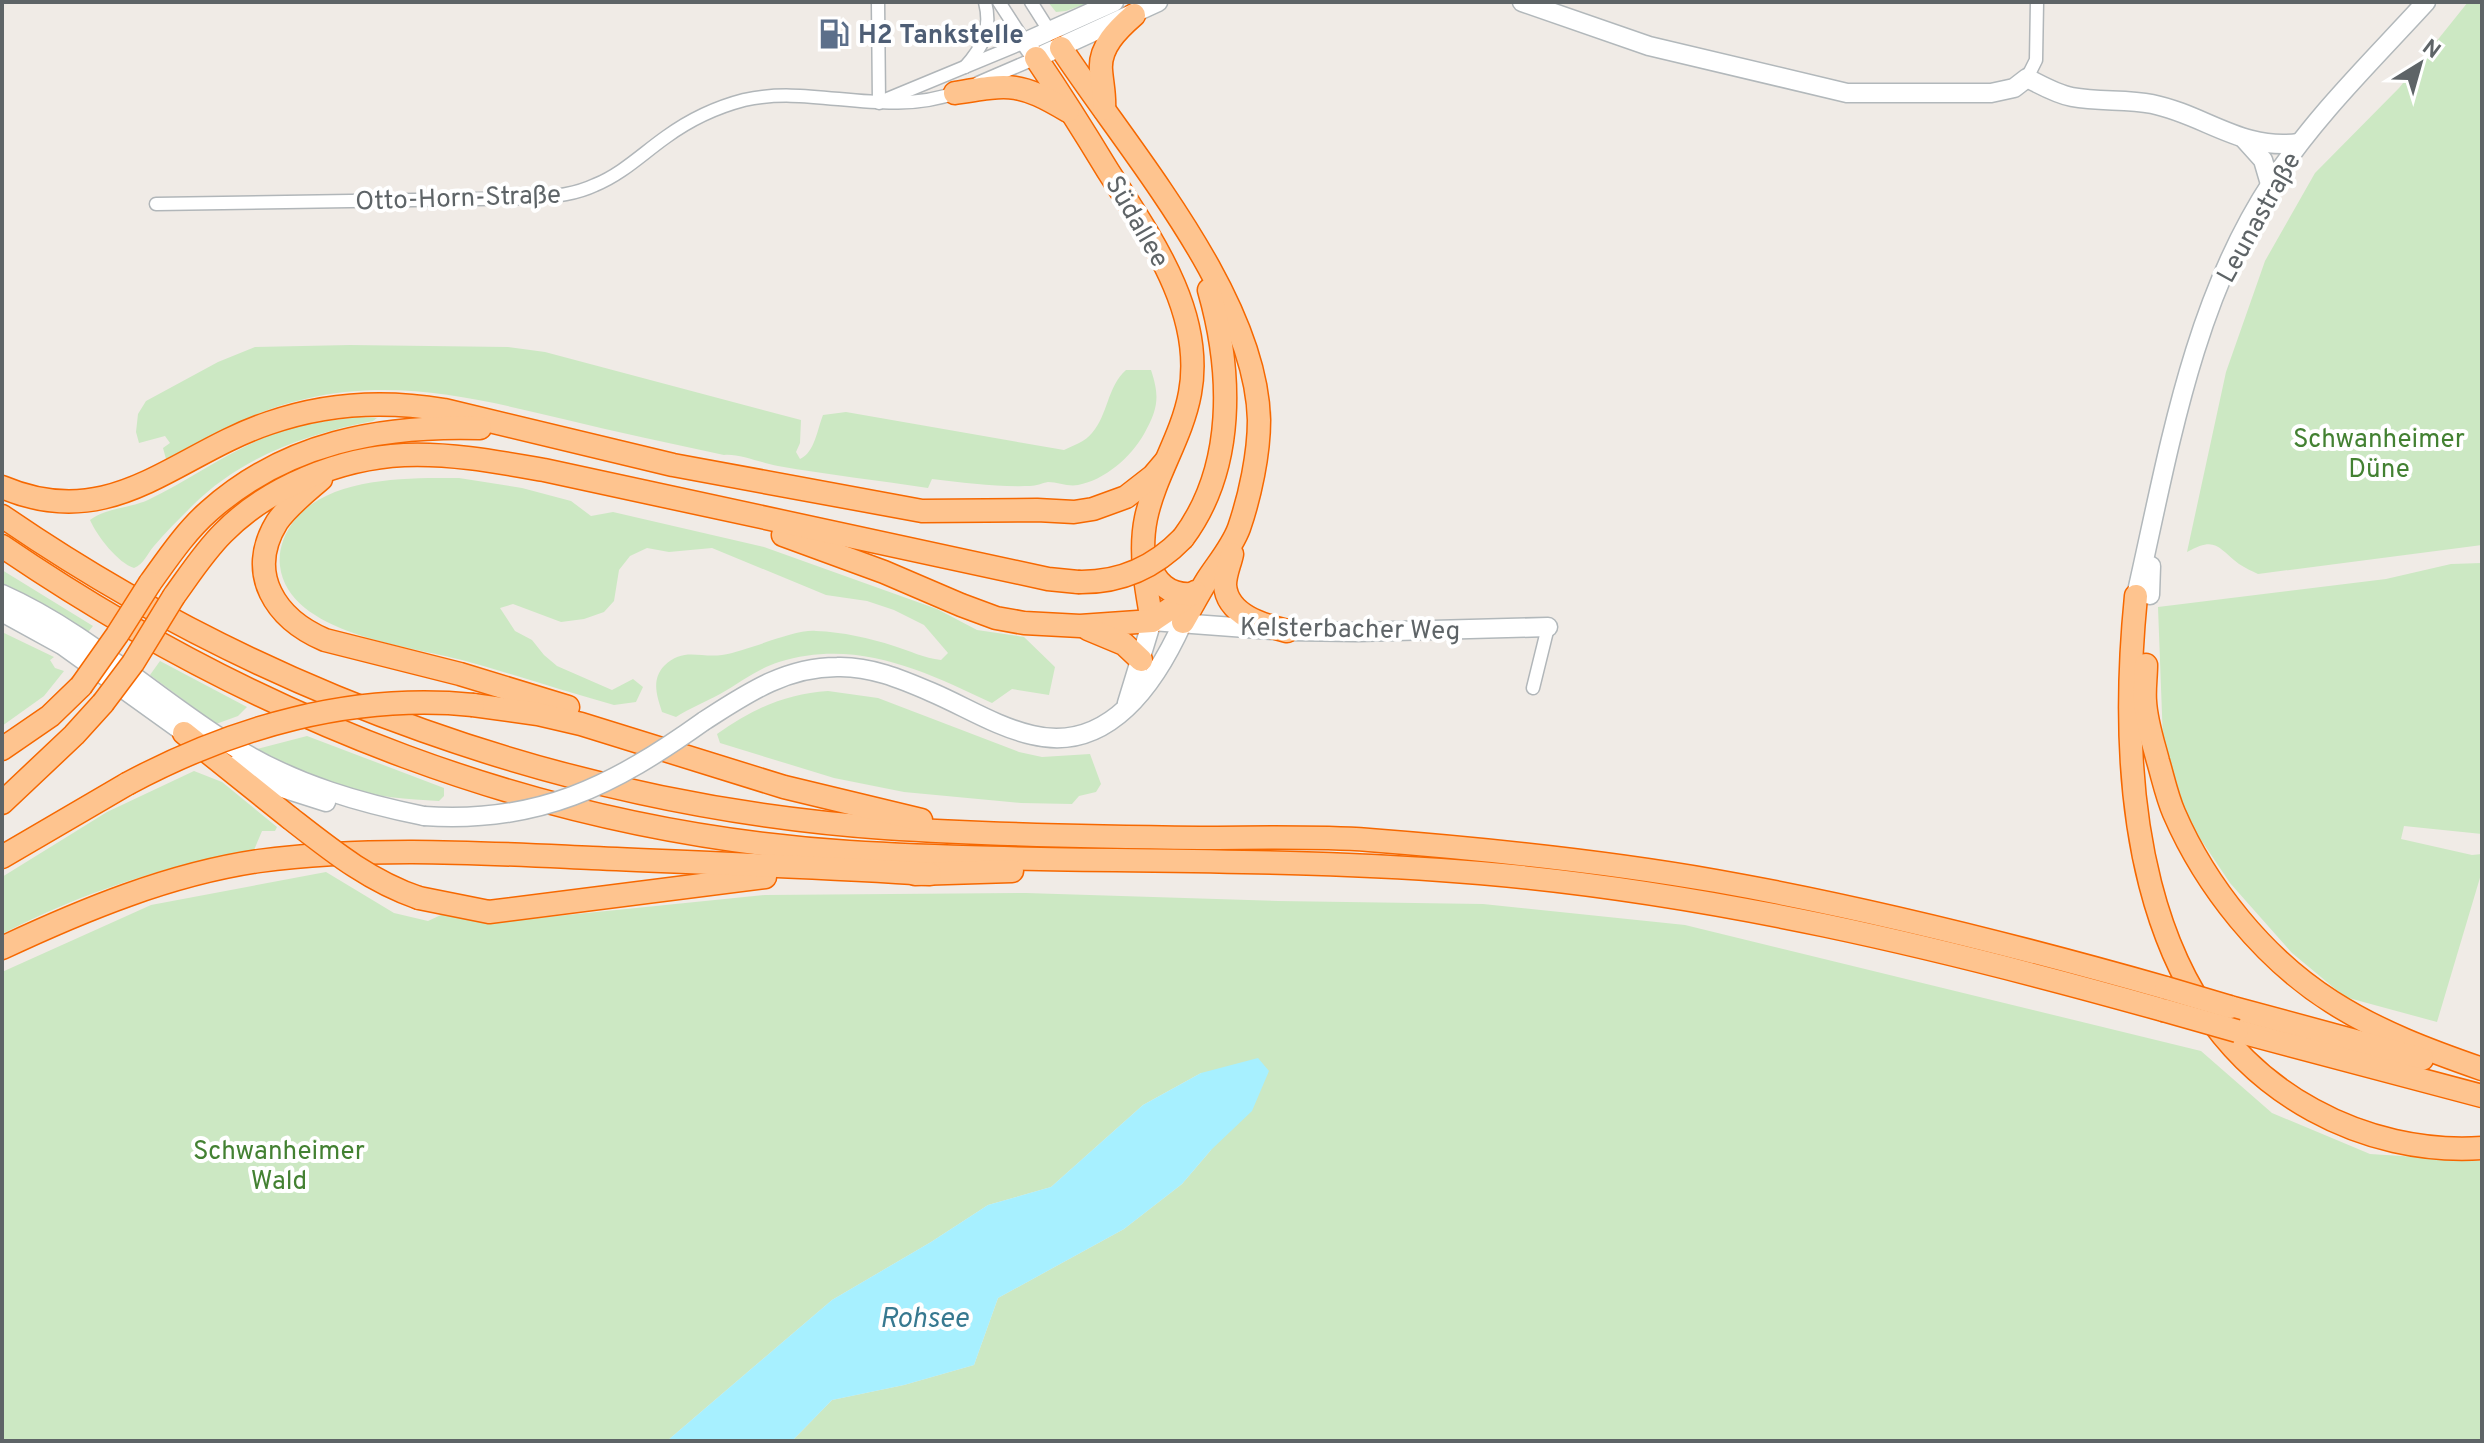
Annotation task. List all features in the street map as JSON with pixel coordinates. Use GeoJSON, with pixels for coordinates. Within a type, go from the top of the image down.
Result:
{"type":"FeatureCollection","features":[{"type":"Feature","properties":{"kind":"highway"},"geometry":{"type":"LineString","coordinates":[[1104,110],[1106,93],[1100,61],[1107,44],[1134,15]]}},
{"type":"Feature","properties":{"kind":"highway","name":"Südallee"},"geometry":{"type":"LineString","coordinates":[[1056,40],[1193,243]]}},
{"type":"Feature","properties":{"kind":"highway","name":"Südallee"},"geometry":{"type":"LineString","coordinates":[[1031,50],[1154,245],[1184,312],[1192,357],[1192,379],[1182,426],[1164,463]]}},
{"type":"Feature","properties":{"kind":"highway"},"geometry":{"type":"LineString","coordinates":[[955,93],[1017,87],[1038,93],[1072,113]]}},
{"type":"Feature","properties":{"kind":"highway"},"geometry":{"type":"LineString","coordinates":[[1193,243],[1209,267],[1237,326],[1257,401],[1257,441],[1225,587],[1229,598],[1251,620],[1287,631]]}},
{"type":"Feature","properties":{"kind":"highway"},"geometry":{"type":"LineString","coordinates":[[2,803],[103,703],[206,551],[248,511],[279,492],[332,469],[382,457],[405,455],[481,459],[1048,579],[1102,581],[1141,571],[1183,538],[1200,511],[1214,478],[1225,413],[1221,341],[1193,243]]}},
{"type":"Feature","properties":{"kind":"highway"},"geometry":{"type":"LineString","coordinates":[[2,487],[62,502],[111,496],[145,484],[235,437],[269,423],[367,404],[420,406],[475,416],[513,428],[673,465],[922,511],[1074,512],[1093,509],[1126,497],[1164,463]]}},
{"type":"Feature","properties":{"kind":"highway"},"geometry":{"type":"LineString","coordinates":[[2,749],[50,716],[81,686],[169,556],[207,512],[252,479],[312,450],[353,437],[447,427],[513,428]]}},
{"type":"Feature","properties":{"kind":"highway"},"geometry":{"type":"LineString","coordinates":[[1152,621],[1146,584],[1145,521],[1164,463]]}},
{"type":"Feature","properties":{"kind":"highway"},"geometry":{"type":"LineString","coordinates":[[332,469],[285,513],[269,539],[265,555],[267,583],[284,615],[325,640],[460,674],[571,708],[606,731]]}},
{"type":"Feature","properties":{"kind":"highway"},"geometry":{"type":"LineString","coordinates":[[692,503],[823,549],[996,618],[1024,623],[1080,626],[1152,621],[1200,588]]}},
{"type":"Feature","properties":{"kind":"highway"},"geometry":{"type":"LineString","coordinates":[[2,516],[100,579],[181,624],[285,675],[442,736],[561,773],[705,804],[826,822],[984,834],[1356,839],[1554,857],[1713,880],[1841,905],[2067,960],[2237,1031],[2482,1096]]}},
{"type":"Feature","properties":{"kind":"highway"},"geometry":{"type":"LineString","coordinates":[[1183,622],[1200,588],[1239,529]]}},
{"type":"Feature","properties":{"kind":"highway"},"geometry":{"type":"LineString","coordinates":[[2,546],[65,589],[165,648],[281,707],[438,770],[524,796],[669,829],[783,845],[946,856],[1381,866],[1481,873],[1626,890],[1839,928],[2165,999],[2230,1007],[2482,1072]]}},
{"type":"Feature","properties":{"kind":"highway"},"geometry":{"type":"LineString","coordinates":[[1144,550],[1159,583],[1175,593],[1200,588]]}},
{"type":"Feature","properties":{"kind":"highway"},"geometry":{"type":"LineString","coordinates":[[2143,596],[2145,703],[2152,741],[2173,812],[2209,878],[2255,938],[2306,984],[2377,1028],[2482,1072]]}},
{"type":"Feature","properties":{"kind":"highway"},"geometry":{"type":"LineString","coordinates":[[2143,596],[2129,717],[2137,816],[2144,855],[2165,928],[2199,1003],[2252,1068],[2287,1095],[2327,1118],[2355,1130],[2417,1145],[2482,1148]]}},
{"type":"Feature","properties":{"kind":"highway"},"geometry":{"type":"LineString","coordinates":[[1080,626],[1116,640],[1141,660]]}},
{"type":"Feature","properties":{"kind":"highway"},"geometry":{"type":"LineString","coordinates":[[2,857],[127,784],[215,742],[284,721],[376,705],[430,703],[538,714],[606,731],[784,787],[984,834]]}},
{"type":"Feature","properties":{"kind":"highway"},"geometry":{"type":"LineString","coordinates":[[184,733],[365,875],[419,898],[489,912],[759,877],[1078,868],[1157,860]]}},
{"type":"Feature","properties":{"kind":"highway"},"geometry":{"type":"LineString","coordinates":[[2,791],[32,775]]}},
{"type":"Feature","properties":{"kind":"highway"},"geometry":{"type":"LineString","coordinates":[[2,948],[112,901],[205,872],[259,861],[333,855],[487,854],[930,874]]}},
{"type":"Feature","properties":{"kind":"street"},"geometry":{"type":"LineString","coordinates":[[878,2],[879,103]]}},
{"type":"Feature","properties":{"kind":"street"},"geometry":{"type":"LineString","coordinates":[[963,70],[982,46],[987,32],[989,23],[985,2]]}},
{"type":"Feature","properties":{"kind":"street","name":"Südallee"},"geometry":{"type":"LineString","coordinates":[[999,2],[1031,50]]}},
{"type":"Feature","properties":{"kind":"street","name":"Südallee"},"geometry":{"type":"LineString","coordinates":[[1031,2],[1056,40]]}},
{"type":"Feature","properties":{"kind":"street"},"geometry":{"type":"LineString","coordinates":[[1056,40],[1114,2]]}},
{"type":"Feature","properties":{"kind":"street"},"geometry":{"type":"LineString","coordinates":[[1031,50],[1134,15],[1158,2]]}},
{"type":"Feature","properties":{"kind":"street"},"geometry":{"type":"LineString","coordinates":[[1522,2],[1649,46],[1847,93],[1991,93],[2014,88],[2027,78],[2036,60],[2037,2]]}},
{"type":"Feature","properties":{"kind":"street","name":"Leunastraße"},"geometry":{"type":"LineString","coordinates":[[2143,596],[2154,519],[2189,371],[2217,287],[2239,239],[2270,184],[2299,143],[2426,2]]}},
{"type":"Feature","properties":{"kind":"street","name":"Otto-Horn-Straße"},"geometry":{"type":"LineString","coordinates":[[879,103],[963,70],[1031,50]]}},
{"type":"Feature","properties":{"kind":"street","name":"Otto-Horn-Straße"},"geometry":{"type":"LineString","coordinates":[[156,204],[535,198],[570,194],[619,173],[688,123],[745,100],[793,97],[912,103],[955,93],[1031,50]]}},
{"type":"Feature","properties":{"kind":"street"},"geometry":{"type":"LineString","coordinates":[[2027,78],[2070,96],[2152,104],[2171,109],[2245,140],[2274,146],[2299,143]]}},
{"type":"Feature","properties":{"kind":"street"},"geometry":{"type":"LineString","coordinates":[[2245,140],[2263,160],[2270,184]]}},
{"type":"Feature","properties":{"kind":"street"},"geometry":{"type":"LineString","coordinates":[[2,594],[61,624],[205,727],[261,762],[344,797],[424,816]]}},
{"type":"Feature","properties":{"kind":"street"},"geometry":{"type":"LineString","coordinates":[[2,612],[62,645],[184,733],[246,772],[279,787],[358,810],[453,818],[511,813],[565,801],[658,754],[752,691],[800,671],[839,667],[890,675],[1019,732],[1045,738],[1086,734],[1103,727],[1135,701],[1153,679],[1183,622]]}},
{"type":"Feature","properties":{"kind":"street"},"geometry":{"type":"LineString","coordinates":[[1124,709],[1152,621]]}},
{"type":"Feature","properties":{"kind":"street","name":"Kelsterbacher Weg"},"geometry":{"type":"LineString","coordinates":[[1152,621],[1287,631],[1548,627]]}},
{"type":"Feature","properties":{"kind":"street"},"geometry":{"type":"LineString","coordinates":[[1533,688],[1548,627]]}},
{"type":"Feature","properties":{"kind":"green space"},"geometry":{"type":"Polygon","coordinates":[[[1048,2],[1091,2],[1056,12],[1048,2]]]}},
{"type":"Feature","properties":{"kind":"green space","name":"Schwanheimer Düne"},"geometry":{"type":"Polygon","coordinates":[[[2468,2],[2482,2],[2482,545],[2258,574],[2210,544],[2187,552],[2226,372],[2265,261],[2315,173],[2399,88],[2468,2]]]}},
{"type":"Feature","properties":{"kind":"green space"},"geometry":{"type":"Polygon","coordinates":[[[255,347],[508,347],[545,352],[801,420],[800,443],[796,452],[800,459],[812,446],[823,415],[846,412],[1064,450],[1092,433],[1115,384],[1126,370],[1151,370],[1156,403],[1144,434],[1125,459],[1098,478],[1074,485],[1048,482],[1032,486],[1005,486],[932,479],[928,488],[834,475],[724,455],[498,404],[403,391],[338,393],[286,404],[233,424],[166,459],[163,448],[170,443],[165,436],[139,443],[136,432],[138,414],[146,401],[218,362],[255,347]]]}},
{"type":"Feature","properties":{"kind":"green space"},"geometry":{"type":"Polygon","coordinates":[[[358,417],[377,418],[299,441],[232,474],[192,506],[134,568],[121,561],[109,548],[90,520],[148,500],[268,436],[301,426],[358,417]]]}},
{"type":"Feature","properties":{"kind":"green space"},"geometry":{"type":"Polygon","coordinates":[[[459,478],[522,488],[571,501],[591,516],[613,512],[764,547],[937,609],[977,630],[1024,637],[1055,667],[1049,695],[1012,689],[992,703],[915,670],[863,656],[836,654],[779,662],[676,717],[662,712],[656,688],[660,671],[671,660],[685,655],[722,655],[807,631],[865,638],[941,660],[948,653],[924,625],[894,610],[867,601],[826,595],[712,548],[669,552],[647,548],[630,556],[619,570],[614,601],[604,612],[584,619],[561,622],[513,604],[500,608],[515,631],[532,640],[557,666],[612,690],[633,679],[643,687],[636,702],[614,705],[462,660],[354,633],[327,622],[304,607],[288,589],[280,566],[281,548],[290,526],[309,506],[327,495],[370,483],[459,478]]]}},
{"type":"Feature","properties":{"kind":"green space"},"geometry":{"type":"Polygon","coordinates":[[[2482,563],[2482,834],[2404,826],[2401,839],[2472,855],[2482,854],[2482,871],[2437,1022],[2345,997],[2292,953],[2230,883],[2185,816],[2163,741],[2158,607],[2386,579],[2451,564],[2482,563]]]}},
{"type":"Feature","properties":{"kind":"green space"},"geometry":{"type":"Polygon","coordinates":[[[2,570],[93,626],[88,632],[2,583],[2,570]]]}},
{"type":"Feature","properties":{"kind":"green space"},"geometry":{"type":"Polygon","coordinates":[[[2,632],[54,657],[50,660],[55,668],[64,671],[44,696],[2,726],[2,632]]]}},
{"type":"Feature","properties":{"kind":"green space"},"geometry":{"type":"Polygon","coordinates":[[[160,661],[247,707],[238,716],[216,724],[150,675],[160,661]]]}},
{"type":"Feature","properties":{"kind":"green space"},"geometry":{"type":"Polygon","coordinates":[[[828,691],[878,698],[1019,752],[1042,757],[1090,754],[1101,784],[1096,792],[1079,796],[1072,804],[1021,803],[904,792],[834,778],[720,743],[717,734],[756,710],[797,695],[828,691]]]}},
{"type":"Feature","properties":{"kind":"green space"},"geometry":{"type":"Polygon","coordinates":[[[307,736],[444,788],[444,796],[439,801],[356,791],[311,776],[257,749],[307,736]]]}},
{"type":"Feature","properties":{"kind":"green space"},"geometry":{"type":"Polygon","coordinates":[[[194,771],[222,782],[277,827],[275,831],[262,831],[254,850],[125,882],[62,906],[2,934],[2,877],[107,812],[194,771]]]}},
{"type":"Feature","properties":{"kind":"green space","name":"Schwanheimer Wald"},"geometry":{"type":"Polygon","coordinates":[[[326,872],[394,913],[428,921],[443,914],[498,922],[765,895],[1026,893],[1483,904],[1685,925],[2201,1051],[2272,1113],[2370,1154],[2482,1161],[2482,1441],[792,1441],[832,1400],[904,1385],[974,1365],[998,1298],[1124,1229],[1182,1184],[1211,1150],[1201,1073],[1143,1105],[1051,1187],[988,1205],[832,1300],[667,1441],[2,1441],[2,972],[151,905],[326,872]]]}},
{"type":"Feature","properties":{"kind":"water","name":"Rohsee"},"geometry":{"type":"Polygon","coordinates":[[[1258,1058],[1269,1071],[1252,1111],[1211,1150],[1182,1184],[1124,1229],[998,1298],[974,1365],[904,1385],[832,1400],[792,1441],[667,1441],[832,1300],[988,1205],[1051,1187],[1143,1105],[1201,1073],[1258,1058]]]}},
{"type":"Feature","properties":{"kind":"place","name":"H2 Tankstelle"},"geometry":{"type":"Point","coordinates":[834,34]}}]}
